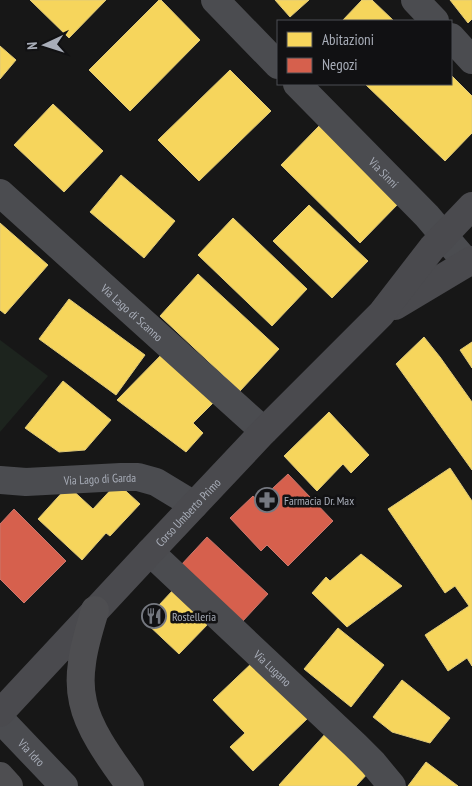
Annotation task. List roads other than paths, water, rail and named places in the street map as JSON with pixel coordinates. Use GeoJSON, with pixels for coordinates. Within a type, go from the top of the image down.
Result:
{"type":"FeatureCollection","features":[{"type":"Feature","properties":{"kind":"highway"},"geometry":{"type":"LineString","coordinates":[[95,610],[82,662],[80,681],[82,701],[87,718],[130,786]]}},
{"type":"Feature","properties":{"kind":"highway"},"geometry":{"type":"LineString","coordinates":[[0,776],[9,786]]}},
{"type":"Feature","properties":{"kind":"main road","name":"Corso Umberto Primo"},"geometry":{"type":"LineString","coordinates":[[0,713],[264,431],[381,314],[444,234],[472,206]]}},
{"type":"Feature","properties":{"kind":"main road","name":"Corso Umberto Primo"},"geometry":{"type":"LineString","coordinates":[[381,314],[470,261]]}},
{"type":"Feature","properties":{"kind":"street"},"geometry":{"type":"LineString","coordinates":[[215,0],[277,64]]}},
{"type":"Feature","properties":{"kind":"street"},"geometry":{"type":"LineString","coordinates":[[415,0],[435,20]]}},
{"type":"Feature","properties":{"kind":"street"},"geometry":{"type":"LineString","coordinates":[[452,38],[472,60]]}},
{"type":"Feature","properties":{"kind":"street","name":"Via Sinni"},"geometry":{"type":"LineString","coordinates":[[298,85],[470,261]]}},
{"type":"Feature","properties":{"kind":"street","name":"Via Lago di Scanno"},"geometry":{"type":"LineString","coordinates":[[0,193],[264,431]]}},
{"type":"Feature","properties":{"kind":"street","name":"Via Lago di Garda"},"geometry":{"type":"LineString","coordinates":[[0,480],[26,482],[121,477],[138,478],[156,482],[194,505]]}},
{"type":"Feature","properties":{"kind":"street","name":"Via Lugano"},"geometry":{"type":"LineString","coordinates":[[150,552],[356,745],[392,786]]}},
{"type":"Feature","properties":{"kind":"street","name":"Via Idro"},"geometry":{"type":"LineString","coordinates":[[0,719],[64,786]]}},
{"type":"Feature","properties":{"kind":"place","name":"Farmacia Dr. Max"},"geometry":{"type":"Point","coordinates":[267,500]}},
{"type":"Feature","properties":{"kind":"place","name":"Rostelleria"},"geometry":{"type":"Point","coordinates":[154,616]}}]}
